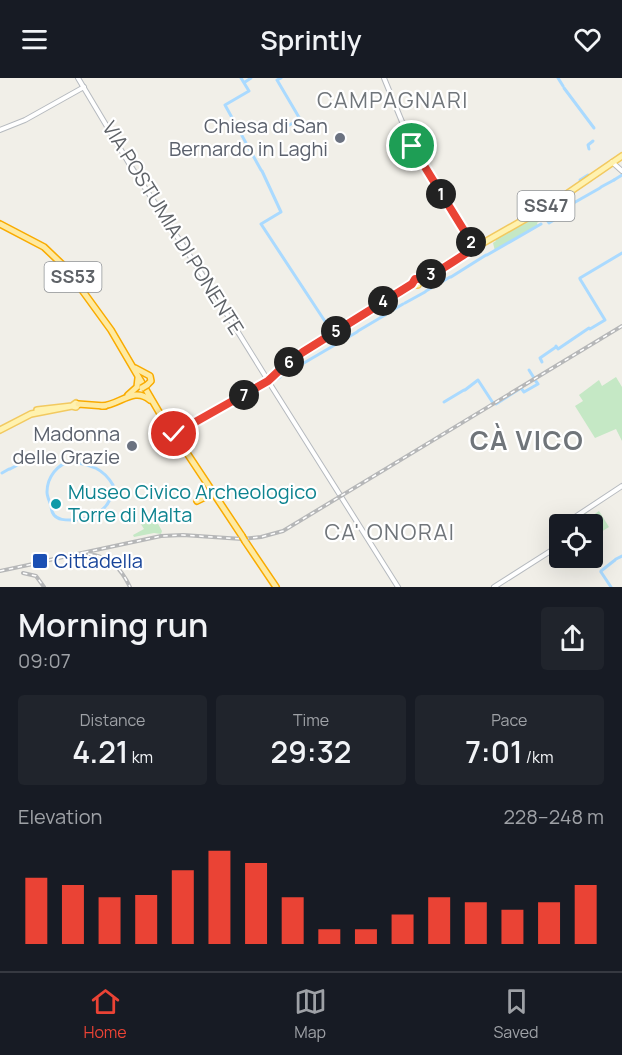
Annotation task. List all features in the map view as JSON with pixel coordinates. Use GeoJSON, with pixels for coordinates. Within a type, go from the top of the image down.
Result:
{"type":"FeatureCollection","features":[{"type":"Feature","properties":{"kind":"highway","name":"SS53"},"geometry":{"type":"LineString","coordinates":[[0,224],[39,244],[59,260],[107,323],[155,406],[175,435]]}},
{"type":"Feature","properties":{"kind":"highway"},"geometry":{"type":"LineString","coordinates":[[114,404],[145,386],[151,379],[148,375],[137,371],[125,353]]}},
{"type":"Feature","properties":{"kind":"highway"},"geometry":{"type":"LineString","coordinates":[[114,404],[130,394],[138,384],[138,376],[129,360]]}},
{"type":"Feature","properties":{"kind":"highway"},"geometry":{"type":"LineString","coordinates":[[148,375],[144,374],[141,378],[149,396]]}},
{"type":"Feature","properties":{"kind":"highway"},"geometry":{"type":"LineString","coordinates":[[76,405],[103,406],[114,404],[132,395],[139,394],[147,397],[175,435],[211,494],[219,502],[276,587]]}},
{"type":"Feature","properties":{"kind":"highway"},"geometry":{"type":"LineString","coordinates":[[76,405],[89,403],[89,399],[103,406]]}},
{"type":"Feature","properties":{"kind":"highway"},"geometry":{"type":"LineString","coordinates":[[197,501],[211,494]]}},
{"type":"Feature","properties":{"kind":"main road","name":"VIA POSTUMIA DI PONENTE"},"geometry":{"type":"LineString","coordinates":[[78,78],[130,165],[270,381],[398,586]]}},
{"type":"Feature","properties":{"kind":"main road"},"geometry":{"type":"LineString","coordinates":[[384,78],[412,147],[474,247]]}},
{"type":"Feature","properties":{"kind":"main road"},"geometry":{"type":"LineString","coordinates":[[0,130],[55,104],[84,87]]}},
{"type":"Feature","properties":{"kind":"main road","name":"SS47"},"geometry":{"type":"LineString","coordinates":[[175,435],[270,381],[286,364],[320,341],[416,281],[555,202],[622,156]]}},
{"type":"Feature","properties":{"kind":"main road"},"geometry":{"type":"LineString","coordinates":[[612,162],[622,171]]}},
{"type":"Feature","properties":{"kind":"main road"},"geometry":{"type":"LineString","coordinates":[[0,430],[34,412],[76,405]]}},
{"type":"Feature","properties":{"kind":"main road"},"geometry":{"type":"LineString","coordinates":[[583,514],[622,486]]}},
{"type":"Feature","properties":{"kind":"main road"},"geometry":{"type":"LineString","coordinates":[[494,587],[549,552]]}},
{"type":"Feature","properties":{"kind":"green space"},"geometry":{"type":"Polygon","coordinates":[[[538,212],[542,219],[537,223],[538,226],[495,251],[493,243],[496,241],[493,237],[538,212]]]}},
{"type":"Feature","properties":{"kind":"green space"},"geometry":{"type":"Polygon","coordinates":[[[616,377],[622,387],[622,441],[616,429],[595,438],[575,406],[583,401],[579,395],[599,380],[602,386],[616,377]]]}},
{"type":"Feature","properties":{"kind":"green space"},"geometry":{"type":"Polygon","coordinates":[[[165,510],[168,516],[157,522],[162,531],[161,534],[134,537],[133,535],[144,529],[139,521],[165,510]]]}},
{"type":"Feature","properties":{"kind":"green space"},"geometry":{"type":"Polygon","coordinates":[[[603,517],[609,527],[603,531],[603,517]]]}},
{"type":"Feature","properties":{"kind":"waterway"},"geometry":{"type":"LineString","coordinates":[[241,78],[249,91],[225,105],[261,170]]}},
{"type":"Feature","properties":{"kind":"waterway"},"geometry":{"type":"LineString","coordinates":[[245,82],[251,78]]}},
{"type":"Feature","properties":{"kind":"waterway"},"geometry":{"type":"LineString","coordinates":[[275,133],[300,119],[277,80],[281,78]]}},
{"type":"Feature","properties":{"kind":"waterway"},"geometry":{"type":"LineString","coordinates":[[558,78],[563,86]]}},
{"type":"Feature","properties":{"kind":"waterway"},"geometry":{"type":"LineString","coordinates":[[564,88],[594,128]]}},
{"type":"Feature","properties":{"kind":"waterway"},"geometry":{"type":"LineString","coordinates":[[589,149],[588,145],[593,141]]}},
{"type":"Feature","properties":{"kind":"waterway"},"geometry":{"type":"LineString","coordinates":[[262,171],[281,212],[261,224],[332,332]]}},
{"type":"Feature","properties":{"kind":"waterway"},"geometry":{"type":"LineString","coordinates":[[580,180],[588,175]]}},
{"type":"Feature","properties":{"kind":"waterway"},"geometry":{"type":"LineString","coordinates":[[614,180],[622,175]]}},
{"type":"Feature","properties":{"kind":"waterway"},"geometry":{"type":"LineString","coordinates":[[601,187],[614,180]]}},
{"type":"Feature","properties":{"kind":"waterway"},"geometry":{"type":"LineString","coordinates":[[563,209],[600,188]]}},
{"type":"Feature","properties":{"kind":"waterway"},"geometry":{"type":"LineString","coordinates":[[538,203],[536,200],[551,192]]}},
{"type":"Feature","properties":{"kind":"waterway"},"geometry":{"type":"LineString","coordinates":[[547,220],[549,223],[564,214],[562,210]]}},
{"type":"Feature","properties":{"kind":"waterway"},"geometry":{"type":"LineString","coordinates":[[487,255],[541,224]]}},
{"type":"Feature","properties":{"kind":"waterway"},"geometry":{"type":"LineString","coordinates":[[580,278],[622,253]]}},
{"type":"Feature","properties":{"kind":"waterway"},"geometry":{"type":"LineString","coordinates":[[451,277],[486,255]]}},
{"type":"Feature","properties":{"kind":"waterway"},"geometry":{"type":"LineString","coordinates":[[426,291],[450,277]]}},
{"type":"Feature","properties":{"kind":"waterway"},"geometry":{"type":"LineString","coordinates":[[556,346],[558,349],[605,320],[580,279]]}},
{"type":"Feature","properties":{"kind":"waterway"},"geometry":{"type":"LineString","coordinates":[[405,303],[425,292]]}},
{"type":"Feature","properties":{"kind":"waterway"},"geometry":{"type":"LineString","coordinates":[[386,314],[403,304]]}},
{"type":"Feature","properties":{"kind":"waterway"},"geometry":{"type":"LineString","coordinates":[[358,331],[385,315]]}},
{"type":"Feature","properties":{"kind":"waterway"},"geometry":{"type":"LineString","coordinates":[[285,374],[357,332]]}},
{"type":"Feature","properties":{"kind":"waterway"},"geometry":{"type":"LineString","coordinates":[[542,362],[540,358],[556,347]]}},
{"type":"Feature","properties":{"kind":"waterway"},"geometry":{"type":"LineString","coordinates":[[529,370],[534,378]]}},
{"type":"Feature","properties":{"kind":"waterway"},"geometry":{"type":"LineString","coordinates":[[465,390],[478,380],[493,403]]}},
{"type":"Feature","properties":{"kind":"waterway"},"geometry":{"type":"LineString","coordinates":[[496,404],[521,388],[524,392],[538,384],[535,380]]}},
{"type":"Feature","properties":{"kind":"waterway"},"geometry":{"type":"LineString","coordinates":[[230,406],[263,387]]}},
{"type":"Feature","properties":{"kind":"waterway"},"geometry":{"type":"LineString","coordinates":[[444,402],[464,390]]}},
{"type":"Feature","properties":{"kind":"waterway"},"geometry":{"type":"LineString","coordinates":[[10,469],[31,458]]}},
{"type":"Feature","properties":{"kind":"waterway"},"geometry":{"type":"LineString","coordinates":[[72,462],[91,466],[101,471],[113,485],[110,500],[106,506],[100,512],[79,520],[56,517],[52,512],[47,494],[47,487],[57,468],[72,462]]}},
{"type":"Feature","properties":{"kind":"waterway"},"geometry":{"type":"LineString","coordinates":[[2,473],[9,469]]}},
{"type":"Feature","properties":{"kind":"waterway"},"geometry":{"type":"LineString","coordinates":[[616,559],[622,556]]}},
{"type":"Feature","properties":{"kind":"waterway"},"geometry":{"type":"LineString","coordinates":[[601,571],[615,560]]}},
{"type":"Feature","properties":{"kind":"waterway"},"geometry":{"type":"LineString","coordinates":[[601,572],[611,587]]}},
{"type":"Feature","properties":{"kind":"railway"},"geometry":{"type":"LineString","coordinates":[[40,562],[161,536],[183,535],[242,539],[283,531],[622,326]]}},
{"type":"Feature","properties":{"kind":"railway"},"geometry":{"type":"LineString","coordinates":[[88,554],[102,557],[114,564],[130,587]]}},
{"type":"Feature","properties":{"kind":"railway"},"geometry":{"type":"LineString","coordinates":[[0,571],[47,561]]}},
{"type":"Feature","properties":{"kind":"railway"},"geometry":{"type":"LineString","coordinates":[[23,573],[36,576],[44,587]]}},
{"type":"Feature","properties":{"kind":"place","name":"Chiesa di San Bernardo in Laghi"},"geometry":{"type":"Point","coordinates":[340,138]}},
{"type":"Feature","properties":{"kind":"place","name":"Madonna delle Grazie"},"geometry":{"type":"Point","coordinates":[132,446]}},
{"type":"Feature","properties":{"kind":"place","name":"Museo Civico Archeologico Torre di Malta"},"geometry":{"type":"Point","coordinates":[56,504]}},
{"type":"Feature","properties":{"kind":"place","name":"Cittadella"},"geometry":{"type":"Point","coordinates":[40,561]}},
{"type":"Feature","properties":{"kind":"district","name":"CAMPAGNARI"},"geometry":{"type":"Point","coordinates":[393,100]}},
{"type":"Feature","properties":{"kind":"district","name":"CÀ VICO"},"geometry":{"type":"Point","coordinates":[527,441]}},
{"type":"Feature","properties":{"kind":"district","name":"CA' ONORAI"},"geometry":{"type":"Point","coordinates":[390,532]}},
{"type":"Feature","properties":{"kind":"route"},"geometry":{"type":"LineString","coordinates":[[174,434],[183,431],[268,381],[286,364],[333,332],[412,284],[415,279],[431,274],[473,249],[473,245],[412,146]]}}]}
